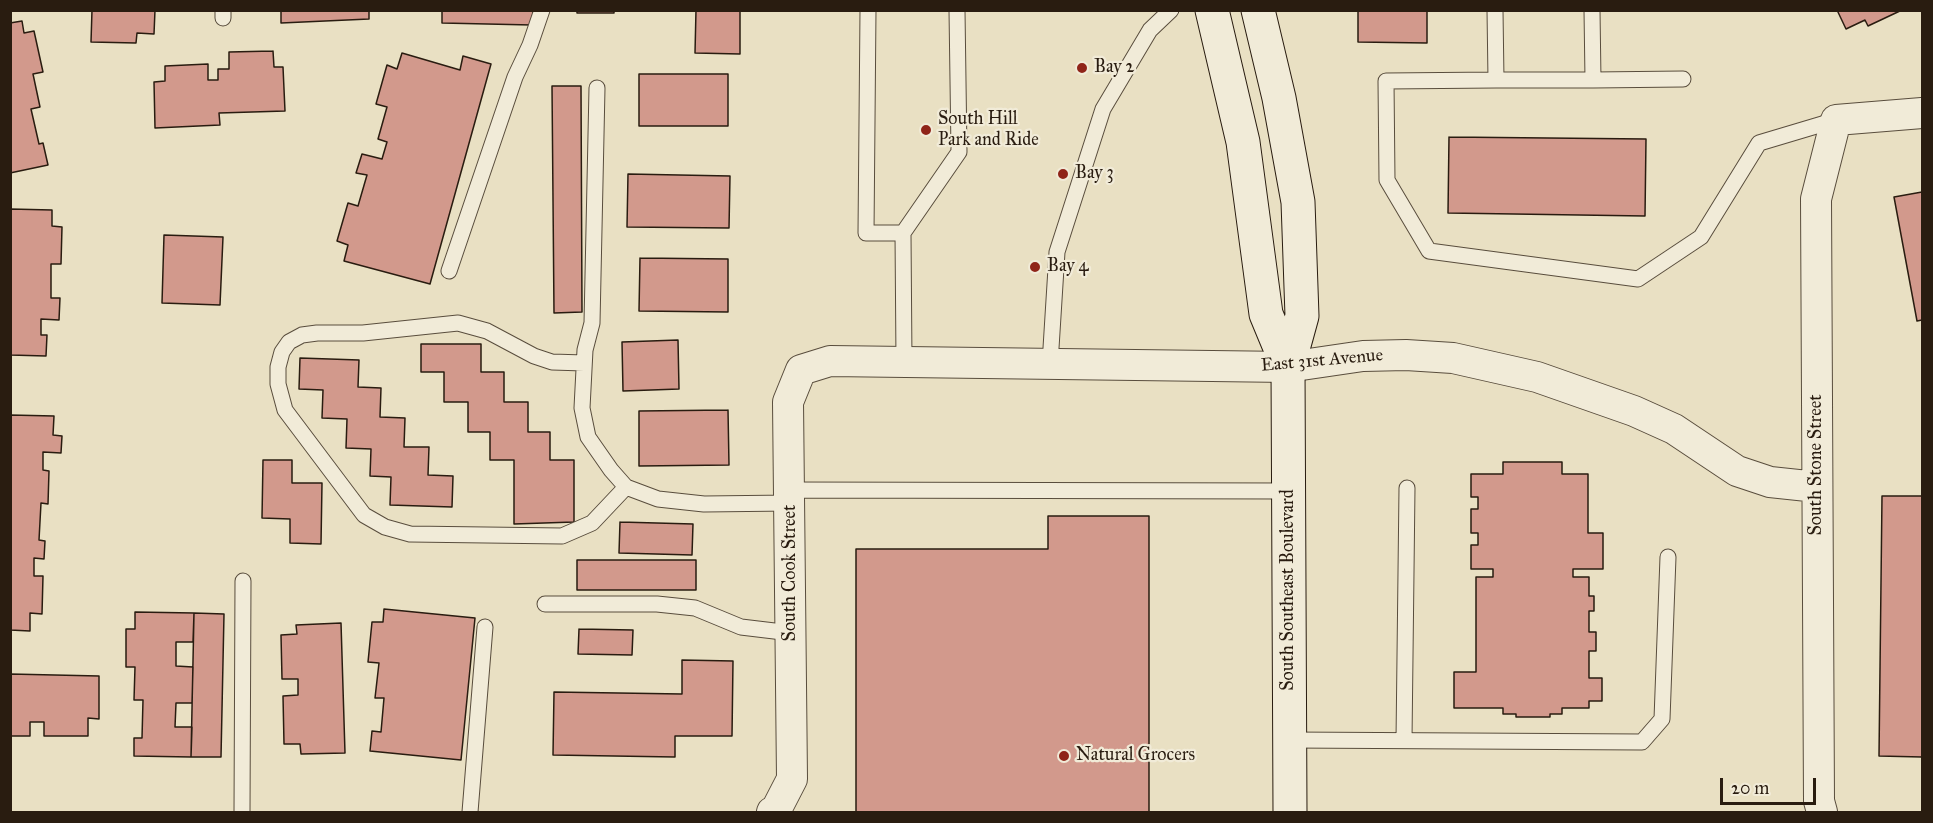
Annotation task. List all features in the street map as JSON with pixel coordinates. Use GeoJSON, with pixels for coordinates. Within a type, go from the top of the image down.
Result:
{"type":"FeatureCollection","features":[{"type":"Feature","properties":{"kind":"main road","name":"South Southeast Boulevard"},"geometry":{"type":"LineString","coordinates":[[1212,10],[1243,142],[1266,314],[1288,367]]}},
{"type":"Feature","properties":{"kind":"main road","name":"South Southeast Boulevard"},"geometry":{"type":"LineString","coordinates":[[1258,10],[1280,98],[1298,202],[1302,316],[1288,367],[1290,813]]}},
{"type":"Feature","properties":{"kind":"street"},"geometry":{"type":"LineString","coordinates":[[1836,120],[1923,114]]}},
{"type":"Feature","properties":{"kind":"street","name":"South Stone Street"},"geometry":{"type":"LineString","coordinates":[[1822,813],[1819,801],[1816,199],[1836,120]]}},
{"type":"Feature","properties":{"kind":"street","name":"East 31st Avenue"},"geometry":{"type":"LineString","coordinates":[[801,370],[830,361],[1288,367],[1363,356],[1406,355],[1453,358],[1527,374],[1634,411],[1674,429],[1737,471],[1770,482],[1817,487]]}},
{"type":"Feature","properties":{"kind":"street","name":"South Cook Street"},"geometry":{"type":"LineString","coordinates":[[775,812],[792,779],[788,402],[801,370]]}},
{"type":"Feature","properties":{"kind":"lane"},"geometry":{"type":"LineString","coordinates":[[449,271],[515,77],[530,45],[542,10]]}},
{"type":"Feature","properties":{"kind":"lane"},"geometry":{"type":"LineString","coordinates":[[868,10],[866,233],[903,233]]}},
{"type":"Feature","properties":{"kind":"lane"},"geometry":{"type":"LineString","coordinates":[[904,362],[903,233],[959,152],[957,10]]}},
{"type":"Feature","properties":{"kind":"lane"},"geometry":{"type":"LineString","coordinates":[[1495,10],[1496,80]]}},
{"type":"Feature","properties":{"kind":"lane"},"geometry":{"type":"LineString","coordinates":[[1592,10],[1593,80]]}},
{"type":"Feature","properties":{"kind":"lane"},"geometry":{"type":"LineString","coordinates":[[1050,364],[1057,252],[1103,109],[1150,30],[1167,12]]}},
{"type":"Feature","properties":{"kind":"lane"},"geometry":{"type":"LineString","coordinates":[[1683,79],[1386,81],[1387,180],[1429,251],[1638,279],[1701,237],[1760,143],[1836,120]]}},
{"type":"Feature","properties":{"kind":"lane"},"geometry":{"type":"LineString","coordinates":[[597,88],[592,323],[585,350],[582,408],[588,437],[626,487],[658,500],[704,504],[790,497],[1288,491]]}},
{"type":"Feature","properties":{"kind":"lane"},"geometry":{"type":"LineString","coordinates":[[584,363],[552,362],[534,356],[487,331],[458,323],[363,333],[302,335],[289,342],[282,352],[278,367],[278,384],[285,410],[364,515],[385,527],[411,534],[562,536],[592,523],[626,487]]}},
{"type":"Feature","properties":{"kind":"lane"},"geometry":{"type":"LineString","coordinates":[[1404,741],[1407,488]]}},
{"type":"Feature","properties":{"kind":"lane"},"geometry":{"type":"LineString","coordinates":[[1289,740],[1642,742],[1662,719],[1668,557]]}},
{"type":"Feature","properties":{"kind":"lane"},"geometry":{"type":"LineString","coordinates":[[242,813],[243,580]]}},
{"type":"Feature","properties":{"kind":"lane"},"geometry":{"type":"LineString","coordinates":[[545,604],[657,604],[695,608],[741,627],[791,633]]}},
{"type":"Feature","properties":{"kind":"lane"},"geometry":{"type":"LineString","coordinates":[[470,813],[485,627]]}},
{"type":"Feature","properties":{"kind":"building"},"geometry":{"type":"Polygon","coordinates":[[[92,10],[155,10],[154,34],[137,33],[136,43],[91,42],[92,10]]]}},
{"type":"Feature","properties":{"kind":"building"},"geometry":{"type":"Polygon","coordinates":[[[281,10],[369,10],[369,19],[281,23],[281,10]]]}},
{"type":"Feature","properties":{"kind":"building"},"geometry":{"type":"Polygon","coordinates":[[[442,10],[533,10],[532,25],[442,23],[442,10]]]}},
{"type":"Feature","properties":{"kind":"building"},"geometry":{"type":"Polygon","coordinates":[[[577,10],[614,10],[614,13],[577,13],[577,10]]]}},
{"type":"Feature","properties":{"kind":"building"},"geometry":{"type":"Polygon","coordinates":[[[696,10],[740,10],[740,54],[695,53],[696,10]]]}},
{"type":"Feature","properties":{"kind":"building"},"geometry":{"type":"Polygon","coordinates":[[[1358,10],[1427,10],[1427,43],[1358,42],[1358,10]]]}},
{"type":"Feature","properties":{"kind":"building"},"geometry":{"type":"Polygon","coordinates":[[[1837,10],[1902,10],[1868,26],[1865,20],[1846,29],[1837,10]]]}},
{"type":"Feature","properties":{"kind":"building"},"geometry":{"type":"Polygon","coordinates":[[[22,21],[24,33],[34,31],[43,72],[33,74],[40,107],[31,109],[39,144],[43,143],[48,165],[10,173],[10,23],[22,21]]]}},
{"type":"Feature","properties":{"kind":"building"},"geometry":{"type":"Polygon","coordinates":[[[273,51],[274,67],[283,67],[285,111],[219,113],[220,125],[155,128],[154,82],[165,81],[165,66],[208,64],[208,80],[218,80],[218,69],[229,69],[229,52],[273,51]]]}},
{"type":"Feature","properties":{"kind":"building"},"geometry":{"type":"Polygon","coordinates":[[[402,53],[460,70],[463,56],[491,64],[430,284],[344,261],[348,245],[337,241],[348,203],[358,206],[367,175],[356,173],[362,154],[382,159],[387,142],[378,139],[387,107],[376,104],[387,65],[397,69],[402,53]]]}},
{"type":"Feature","properties":{"kind":"building"},"geometry":{"type":"Polygon","coordinates":[[[639,74],[728,74],[728,126],[639,126],[639,74]]]}},
{"type":"Feature","properties":{"kind":"building"},"geometry":{"type":"Polygon","coordinates":[[[552,86],[581,86],[582,312],[554,313],[552,86]]]}},
{"type":"Feature","properties":{"kind":"building"},"geometry":{"type":"Polygon","coordinates":[[[1449,137],[1646,139],[1645,216],[1448,213],[1449,137]]]}},
{"type":"Feature","properties":{"kind":"building"},"geometry":{"type":"Polygon","coordinates":[[[628,174],[730,176],[729,228],[627,227],[628,174]]]}},
{"type":"Feature","properties":{"kind":"building"},"geometry":{"type":"Polygon","coordinates":[[[1922,192],[1922,320],[1917,321],[1894,197],[1922,192]]]}},
{"type":"Feature","properties":{"kind":"building"},"geometry":{"type":"Polygon","coordinates":[[[10,209],[52,210],[52,226],[62,227],[61,264],[51,264],[51,298],[60,298],[59,320],[41,319],[41,335],[47,335],[46,356],[10,355],[10,209]]]}},
{"type":"Feature","properties":{"kind":"building"},"geometry":{"type":"Polygon","coordinates":[[[164,235],[223,237],[220,305],[162,303],[164,235]]]}},
{"type":"Feature","properties":{"kind":"building"},"geometry":{"type":"Polygon","coordinates":[[[640,258],[728,259],[728,312],[639,311],[640,258]]]}},
{"type":"Feature","properties":{"kind":"building"},"geometry":{"type":"Polygon","coordinates":[[[678,340],[679,389],[623,391],[622,342],[678,340]]]}},
{"type":"Feature","properties":{"kind":"building"},"geometry":{"type":"Polygon","coordinates":[[[421,344],[481,344],[481,372],[504,372],[504,402],[528,402],[528,432],[550,432],[550,460],[574,460],[574,522],[514,524],[514,460],[490,460],[490,432],[468,432],[468,402],[444,402],[444,372],[421,372],[421,344]]]}},
{"type":"Feature","properties":{"kind":"building"},"geometry":{"type":"Polygon","coordinates":[[[300,358],[359,360],[358,387],[381,388],[380,417],[405,418],[404,447],[429,447],[428,475],[453,476],[452,507],[390,505],[391,477],[370,476],[371,449],[346,448],[347,419],[322,418],[323,390],[299,389],[300,358]]]}},
{"type":"Feature","properties":{"kind":"building"},"geometry":{"type":"Polygon","coordinates":[[[728,410],[729,465],[639,466],[639,411],[728,410]]]}},
{"type":"Feature","properties":{"kind":"building"},"geometry":{"type":"Polygon","coordinates":[[[10,415],[54,416],[53,435],[62,436],[61,453],[43,452],[43,470],[49,471],[48,504],[41,503],[39,540],[45,541],[44,559],[34,558],[34,576],[43,576],[42,614],[30,613],[30,631],[10,630],[10,415]]]}},
{"type":"Feature","properties":{"kind":"building"},"geometry":{"type":"Polygon","coordinates":[[[263,460],[292,460],[292,483],[322,483],[321,544],[290,543],[290,519],[262,518],[263,460]]]}},
{"type":"Feature","properties":{"kind":"building"},"geometry":{"type":"Polygon","coordinates":[[[1503,462],[1562,462],[1562,474],[1588,474],[1588,533],[1603,533],[1603,569],[1573,569],[1573,577],[1589,577],[1589,596],[1594,596],[1594,611],[1589,611],[1589,632],[1596,632],[1596,651],[1589,651],[1589,678],[1602,678],[1602,701],[1589,701],[1589,708],[1562,708],[1562,714],[1550,714],[1550,717],[1516,717],[1516,714],[1503,714],[1503,708],[1454,708],[1454,672],[1476,672],[1476,577],[1493,577],[1493,569],[1471,569],[1471,545],[1478,545],[1478,533],[1471,533],[1471,509],[1478,509],[1478,497],[1471,497],[1471,474],[1503,474],[1503,462]]]}},
{"type":"Feature","properties":{"kind":"building"},"geometry":{"type":"Polygon","coordinates":[[[1882,496],[1922,496],[1922,757],[1879,756],[1882,496]]]}},
{"type":"Feature","properties":{"kind":"building"},"geometry":{"type":"Polygon","coordinates":[[[1048,516],[1149,516],[1149,812],[856,812],[856,549],[1048,549],[1048,516]]]}},
{"type":"Feature","properties":{"kind":"building"},"geometry":{"type":"Polygon","coordinates":[[[620,522],[693,524],[692,555],[619,553],[620,522]]]}},
{"type":"Feature","properties":{"kind":"building"},"geometry":{"type":"Polygon","coordinates":[[[577,560],[696,560],[696,590],[577,590],[577,560]]]}},
{"type":"Feature","properties":{"kind":"building"},"geometry":{"type":"Polygon","coordinates":[[[384,609],[475,618],[461,760],[370,751],[372,731],[381,732],[384,698],[375,698],[379,663],[368,662],[372,622],[383,622],[384,609]]]}},
{"type":"Feature","properties":{"kind":"building"},"geometry":{"type":"Polygon","coordinates":[[[135,612],[194,613],[193,642],[176,642],[176,666],[193,667],[192,703],[176,703],[175,727],[192,727],[191,757],[134,756],[134,738],[142,738],[143,700],[134,700],[135,667],[126,667],[126,629],[135,629],[135,612]]]}},
{"type":"Feature","properties":{"kind":"building"},"geometry":{"type":"Polygon","coordinates":[[[194,613],[224,614],[221,757],[191,757],[194,613]]]}},
{"type":"Feature","properties":{"kind":"building"},"geometry":{"type":"Polygon","coordinates":[[[341,623],[345,753],[301,754],[300,744],[284,744],[283,696],[298,695],[298,679],[282,679],[281,635],[297,634],[296,625],[341,623]]]}},
{"type":"Feature","properties":{"kind":"building"},"geometry":{"type":"Polygon","coordinates":[[[579,629],[633,630],[632,655],[578,654],[579,629]]]}},
{"type":"Feature","properties":{"kind":"building"},"geometry":{"type":"Polygon","coordinates":[[[682,660],[733,661],[732,736],[675,736],[675,757],[553,755],[554,692],[682,694],[682,660]]]}},
{"type":"Feature","properties":{"kind":"building"},"geometry":{"type":"Polygon","coordinates":[[[10,674],[99,676],[99,719],[88,718],[88,736],[44,736],[44,722],[30,722],[30,736],[10,736],[10,674]]]}},
{"type":"Feature","properties":{"kind":"place","name":"Bay 2"},"geometry":{"type":"Point","coordinates":[1082,68]}},
{"type":"Feature","properties":{"kind":"place","name":"South Hill Park and Ride"},"geometry":{"type":"Point","coordinates":[926,130]}},
{"type":"Feature","properties":{"kind":"place","name":"Bay 3"},"geometry":{"type":"Point","coordinates":[1063,174]}},
{"type":"Feature","properties":{"kind":"place","name":"Bay 4"},"geometry":{"type":"Point","coordinates":[1035,267]}},
{"type":"Feature","properties":{"kind":"place","name":"Natural Grocers"},"geometry":{"type":"Point","coordinates":[1064,756]}}]}
